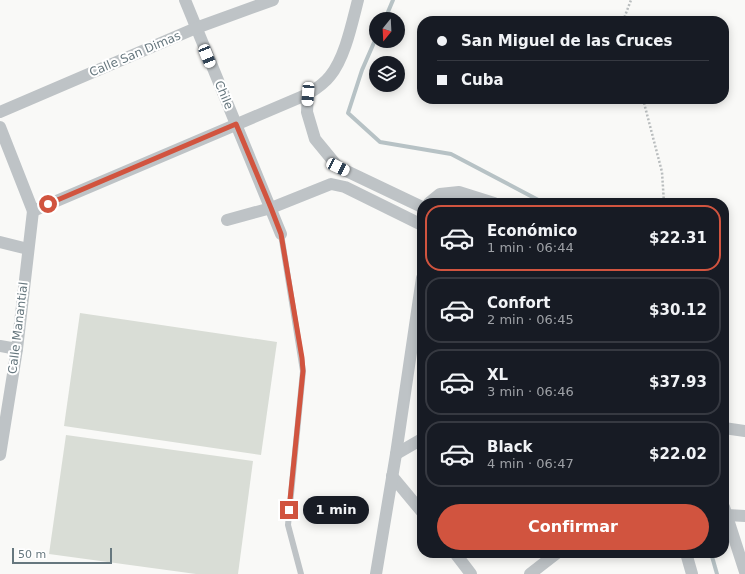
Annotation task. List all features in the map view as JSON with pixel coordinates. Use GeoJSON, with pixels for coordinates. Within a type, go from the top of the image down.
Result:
{"type":"FeatureCollection","features":[{"type":"Feature","properties":{"kind":"street","name":"Chile"},"geometry":{"type":"LineString","coordinates":[[185,0],[281,234]]}},
{"type":"Feature","properties":{"kind":"street","name":"Calle San Dimas"},"geometry":{"type":"LineString","coordinates":[[0,112],[196,28],[273,0]]}},
{"type":"Feature","properties":{"kind":"street"},"geometry":{"type":"LineString","coordinates":[[0,127],[33,210],[308,94],[321,86],[336,68],[358,0]]}},
{"type":"Feature","properties":{"kind":"street"},"geometry":{"type":"LineString","coordinates":[[308,94],[307,112],[315,139],[338,167],[417,205]]}},
{"type":"Feature","properties":{"kind":"street"},"geometry":{"type":"LineString","coordinates":[[227,220],[271,208],[331,184],[345,187],[417,223]]}},
{"type":"Feature","properties":{"kind":"street"},"geometry":{"type":"LineString","coordinates":[[435,198],[440,194],[459,192],[478,198]]}},
{"type":"Feature","properties":{"kind":"street","name":"Calle Manantial"},"geometry":{"type":"LineString","coordinates":[[0,455],[17,349],[33,210]]}},
{"type":"Feature","properties":{"kind":"street"},"geometry":{"type":"LineString","coordinates":[[0,242],[28,249]]}},
{"type":"Feature","properties":{"kind":"street"},"geometry":{"type":"LineString","coordinates":[[376,574],[396,454],[417,312]]}},
{"type":"Feature","properties":{"kind":"street"},"geometry":{"type":"LineString","coordinates":[[0,346],[17,349]]}},
{"type":"Feature","properties":{"kind":"street"},"geometry":{"type":"LineString","coordinates":[[729,428],[745,430]]}},
{"type":"Feature","properties":{"kind":"street"},"geometry":{"type":"LineString","coordinates":[[396,454],[417,442]]}},
{"type":"Feature","properties":{"kind":"street"},"geometry":{"type":"LineString","coordinates":[[392,476],[417,506]]}},
{"type":"Feature","properties":{"kind":"street"},"geometry":{"type":"LineString","coordinates":[[729,512],[745,516]]}},
{"type":"Feature","properties":{"kind":"street"},"geometry":{"type":"LineString","coordinates":[[729,523],[745,572]]}},
{"type":"Feature","properties":{"kind":"street"},"geometry":{"type":"LineString","coordinates":[[459,558],[471,574]]}},
{"type":"Feature","properties":{"kind":"street"},"geometry":{"type":"LineString","coordinates":[[530,574],[551,558]]}},
{"type":"Feature","properties":{"kind":"street"},"geometry":{"type":"LineString","coordinates":[[686,558],[688,573]]}},
{"type":"Feature","properties":{"kind":"lane"},"geometry":{"type":"LineString","coordinates":[[281,234],[303,371],[288,525],[300,574]]}},
{"type":"Feature","properties":{"kind":"path"},"geometry":{"type":"LineString","coordinates":[[625,16],[631,0]]}},
{"type":"Feature","properties":{"kind":"path"},"geometry":{"type":"LineString","coordinates":[[644,104],[662,172],[664,198]]}},
{"type":"Feature","properties":{"kind":"shaded area"},"geometry":{"type":"Polygon","coordinates":[[[80,313],[277,342],[261,455],[64,426],[80,313]]]}},
{"type":"Feature","properties":{"kind":"shaded area"},"geometry":{"type":"Polygon","coordinates":[[[66,435],[253,461],[238,574],[196,574],[49,554],[66,435]]]}},
{"type":"Feature","properties":{"kind":"waterway"},"geometry":{"type":"LineString","coordinates":[[388,12],[393,0]]}},
{"type":"Feature","properties":{"kind":"waterway"},"geometry":{"type":"LineString","coordinates":[[372,48],[362,70],[348,113],[380,142],[451,154],[535,198]]}},
{"type":"Feature","properties":{"kind":"waterway"},"geometry":{"type":"LineString","coordinates":[[712,558],[717,574]]}},
{"type":"Feature","properties":{"kind":"route"},"geometry":{"type":"LineString","coordinates":[[48,204],[236,124],[281,234],[302,358],[303,371],[289,510]]}}]}
